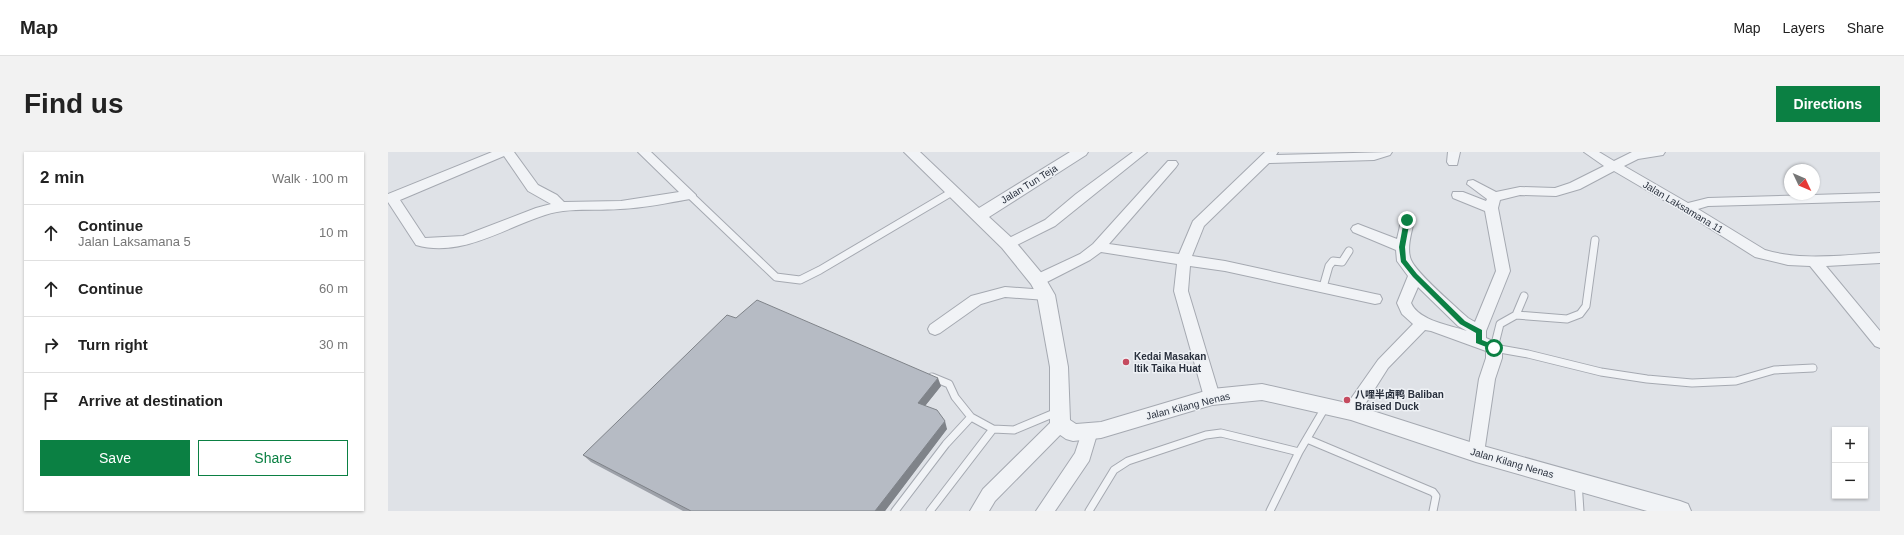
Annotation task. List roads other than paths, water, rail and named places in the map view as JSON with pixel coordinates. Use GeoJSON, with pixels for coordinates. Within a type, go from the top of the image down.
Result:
{"type":"FeatureCollection","features":[{"type":"Feature","properties":{"kind":"street"},"geometry":{"type":"LineString","coordinates":[[503,152],[390,198],[421,242],[436,243],[464,241],[541,210],[561,206],[621,205],[690,195]]}},
{"type":"Feature","properties":{"kind":"street"},"geometry":{"type":"LineString","coordinates":[[508,152],[533,188],[552,198],[561,206]]}},
{"type":"Feature","properties":{"kind":"street"},"geometry":{"type":"LineString","coordinates":[[644,152],[690,195]]}},
{"type":"Feature","properties":{"kind":"street"},"geometry":{"type":"LineString","coordinates":[[911,152],[1008,244],[1042,287],[1059,367],[1059,417],[989,495],[979,511]]}},
{"type":"Feature","properties":{"kind":"street","name":"Jalan Tun Teja"},"geometry":{"type":"LineString","coordinates":[[978,216],[1081,152]]}},
{"type":"Feature","properties":{"kind":"street"},"geometry":{"type":"LineString","coordinates":[[1008,244],[1050,223],[1081,197],[1141,152]]}},
{"type":"Feature","properties":{"kind":"street"},"geometry":{"type":"LineString","coordinates":[[1212,398],[1181,291],[1184,259],[1198,224],[1245,180],[1269,155],[1374,156],[1386,152]]}},
{"type":"Feature","properties":{"kind":"street","name":"Jalan Laksamana 11"},"geometry":{"type":"LineString","coordinates":[[1590,152],[1689,209],[1760,254],[1777,258],[1814,261],[1880,258]]}},
{"type":"Feature","properties":{"kind":"street"},"geometry":{"type":"LineString","coordinates":[[1458,195],[1493,202],[1520,191],[1556,192],[1575,186],[1635,155],[1659,152]]}},
{"type":"Feature","properties":{"kind":"street"},"geometry":{"type":"LineString","coordinates":[[935,329],[976,300],[1005,292],[1042,287],[1098,246],[1172,164]]}},
{"type":"Feature","properties":{"kind":"street"},"geometry":{"type":"LineString","coordinates":[[1472,184],[1493,202],[1503,272],[1479,336]]}},
{"type":"Feature","properties":{"kind":"street"},"geometry":{"type":"LineString","coordinates":[[1689,209],[1693,206],[1708,202],[1880,198]]}},
{"type":"Feature","properties":{"kind":"street"},"geometry":{"type":"LineString","coordinates":[[1407,220],[1402,247],[1404,261],[1415,276],[1462,322],[1494,348],[1494,358],[1487,378],[1476,453]]}},
{"type":"Feature","properties":{"kind":"street"},"geometry":{"type":"LineString","coordinates":[[1358,229],[1402,247]]}},
{"type":"Feature","properties":{"kind":"street"},"geometry":{"type":"LineString","coordinates":[[1098,246],[1184,259],[1375,299]]}},
{"type":"Feature","properties":{"kind":"street"},"geometry":{"type":"LineString","coordinates":[[1814,261],[1880,342]]}},
{"type":"Feature","properties":{"kind":"street"},"geometry":{"type":"LineString","coordinates":[[1415,276],[1404,303],[1408,310],[1422,324],[1479,336]]}},
{"type":"Feature","properties":{"kind":"street"},"geometry":{"type":"LineString","coordinates":[[1351,412],[1384,364],[1422,324]]}},
{"type":"Feature","properties":{"kind":"street","name":"Jalan Kilang Nenas"},"geometry":{"type":"LineString","coordinates":[[1059,417],[1073,433],[1101,430],[1212,398],[1262,392],[1351,412],[1476,453],[1680,511]]}},
{"type":"Feature","properties":{"kind":"street"},"geometry":{"type":"LineString","coordinates":[[1045,511],[1083,456],[1090,431]]}},
{"type":"Feature","properties":{"kind":"lane"},"geometry":{"type":"LineString","coordinates":[[690,195],[776,277],[800,280],[952,192]]}},
{"type":"Feature","properties":{"kind":"lane"},"geometry":{"type":"LineString","coordinates":[[1595,240],[1586,306],[1580,314],[1567,319],[1516,315],[1500,324],[1494,348],[1528,354],[1601,372],[1647,379],[1692,383],[1736,381],[1774,370],[1813,368]]}},
{"type":"Feature","properties":{"kind":"lane"},"geometry":{"type":"LineString","coordinates":[[1323,287],[1329,266],[1333,261],[1342,262],[1349,251]]}},
{"type":"Feature","properties":{"kind":"lane"},"geometry":{"type":"LineString","coordinates":[[1516,315],[1524,296]]}},
{"type":"Feature","properties":{"kind":"lane"},"geometry":{"type":"LineString","coordinates":[[927,375],[948,384],[955,397],[971,417],[993,429],[1014,430],[1059,417]]}},
{"type":"Feature","properties":{"kind":"lane"},"geometry":{"type":"LineString","coordinates":[[1270,511],[1299,452],[1326,406]]}},
{"type":"Feature","properties":{"kind":"lane"},"geometry":{"type":"LineString","coordinates":[[895,511],[946,444],[971,417]]}},
{"type":"Feature","properties":{"kind":"lane"},"geometry":{"type":"LineString","coordinates":[[930,511],[993,429]]}},
{"type":"Feature","properties":{"kind":"lane"},"geometry":{"type":"LineString","coordinates":[[1089,511],[1114,470],[1128,461],[1206,435],[1221,433],[1299,452]]}},
{"type":"Feature","properties":{"kind":"lane"},"geometry":{"type":"LineString","coordinates":[[1307,439],[1433,492],[1436,496],[1433,511]]}},
{"type":"Feature","properties":{"kind":"lane"},"geometry":{"type":"LineString","coordinates":[[1578,482],[1580,511]]}},
{"type":"Feature","properties":{"kind":"place","name":"Kedai Masakan Itik Taika Huat"},"geometry":{"type":"Point","coordinates":[1126,362]}},
{"type":"Feature","properties":{"kind":"place","name":"八哩半卤鸭 Baliban Braised Duck"},"geometry":{"type":"Point","coordinates":[1347,400]}}]}
